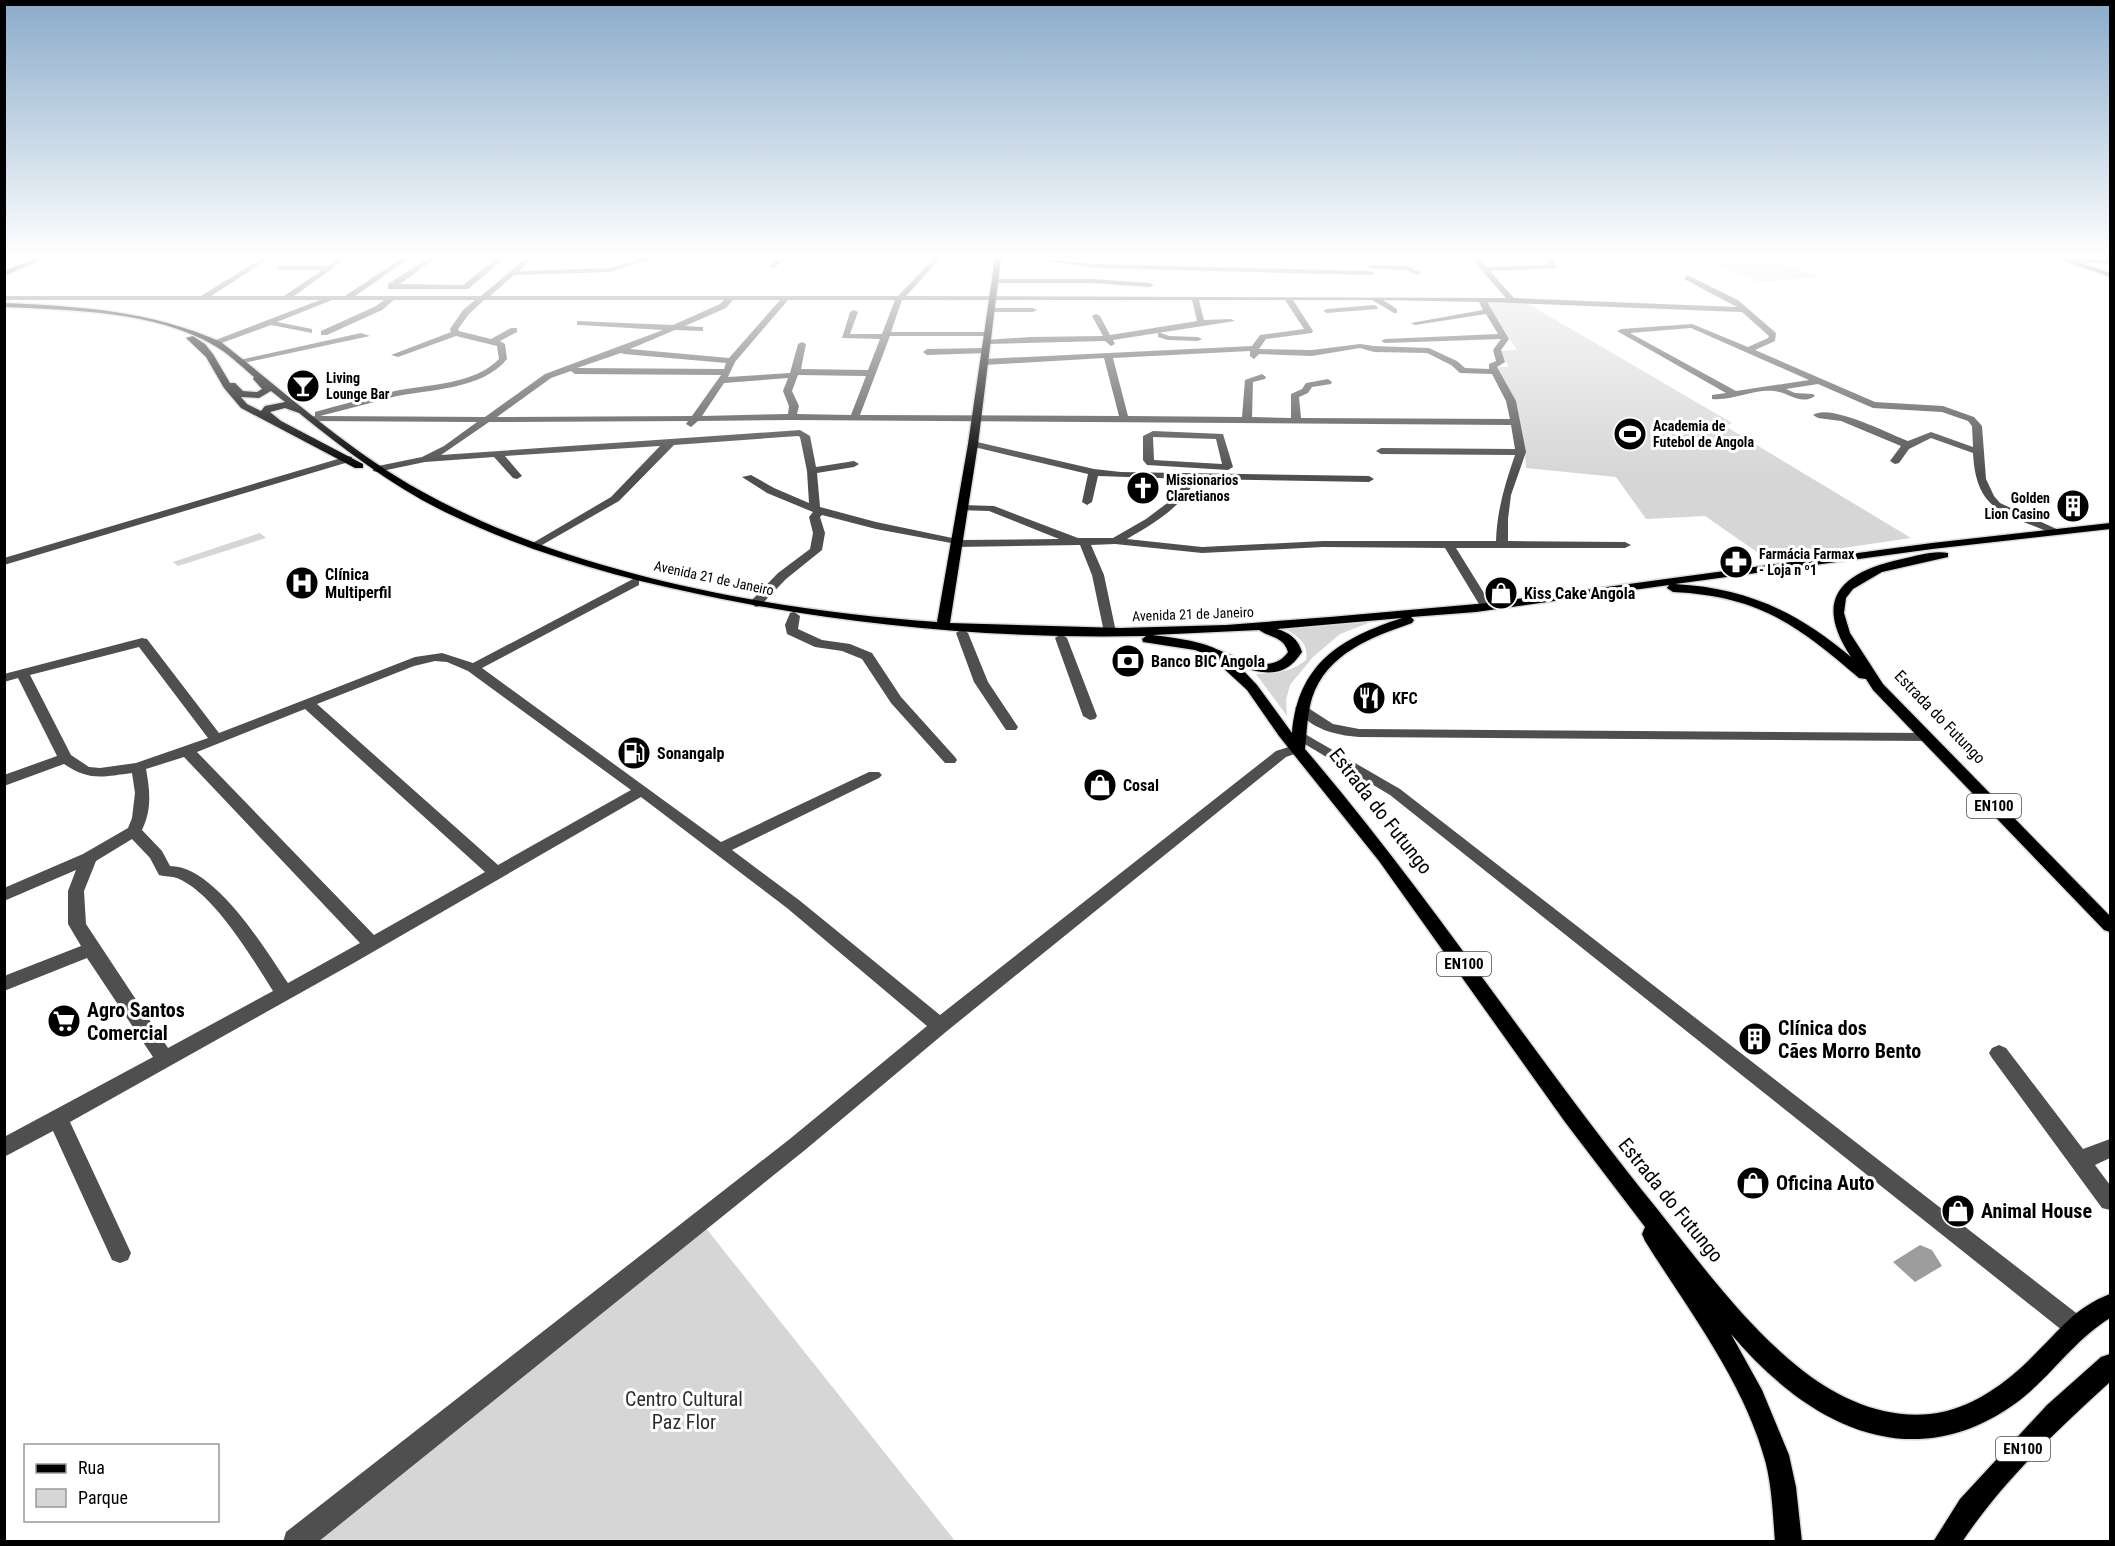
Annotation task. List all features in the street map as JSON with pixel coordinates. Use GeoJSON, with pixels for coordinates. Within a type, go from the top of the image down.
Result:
{"type":"FeatureCollection","features":[{"type":"Feature","properties":{"kind":"main road","name":"Avenida 21 de Janeiro"},"geometry":{"type":"LineString","coordinates":[[170,330],[196,341],[218,369],[228,388],[244,406],[331,450],[348,453],[446,509],[535,546],[662,584],[756,603],[854,619],[943,626],[1181,637]]}},
{"type":"Feature","properties":{"kind":"main road","name":"Avenida 21 de Janeiro"},"geometry":{"type":"LineString","coordinates":[[177,330],[216,343],[311,417],[348,453],[395,490],[480,532],[579,567],[634,582],[794,616],[962,633],[1061,638],[1136,638],[1181,637],[1486,606]]}},
{"type":"Feature","properties":{"kind":"main road"},"geometry":{"type":"LineString","coordinates":[[943,626],[989,330]]}},
{"type":"Feature","properties":{"kind":"main road"},"geometry":{"type":"LineString","coordinates":[[218,369],[240,394],[251,396],[265,393],[267,388],[240,362]]}},
{"type":"Feature","properties":{"kind":"main road"},"geometry":{"type":"LineString","coordinates":[[331,450],[271,418],[265,410],[272,406],[287,405],[348,453]]}},
{"type":"Feature","properties":{"kind":"main road"},"geometry":{"type":"LineString","coordinates":[[1298,741],[1306,691],[1315,674],[1331,658],[1365,634],[1413,618],[1659,582],[2110,526]]}},
{"type":"Feature","properties":{"kind":"main road","name":"Estrada do Futungo"},"geometry":{"type":"LineString","coordinates":[[2110,534],[1910,560],[1884,568],[1856,581],[1847,589],[1838,611],[1849,642],[1878,687],[2110,926]]}},
{"type":"Feature","properties":{"kind":"main road"},"geometry":{"type":"LineString","coordinates":[[1560,597],[1675,588],[1734,595],[1775,610],[1813,632],[1878,687]]}},
{"type":"Feature","properties":{"kind":"main road"},"geometry":{"type":"LineString","coordinates":[[1269,630],[1292,642],[1295,652],[1286,663],[1268,668],[1256,667],[1199,647],[1181,637],[1269,630]]}},
{"type":"Feature","properties":{"kind":"main road","name":"Estrada do Futungo"},"geometry":{"type":"LineString","coordinates":[[1181,637],[1238,671],[1251,684],[1276,723],[1298,741],[1389,860],[1623,1185],[1770,1359],[1819,1397],[1871,1421],[1908,1428],[1932,1427],[1972,1415],[2030,1376],[2076,1327],[2110,1305]]}},
{"type":"Feature","properties":{"kind":"main road","name":"EN100"},"geometry":{"type":"LineString","coordinates":[[1623,1185],[1730,1358],[1756,1407],[1776,1454],[1784,1490],[1789,1542]]}},
{"type":"Feature","properties":{"kind":"main road","name":"EN100"},"geometry":{"type":"LineString","coordinates":[[1946,1542],[1969,1508],[2056,1414],[2107,1375]]}},
{"type":"Feature","properties":{"kind":"street"},"geometry":{"type":"LineString","coordinates":[[216,343],[252,330]]}},
{"type":"Feature","properties":{"kind":"street"},"geometry":{"type":"LineString","coordinates":[[305,330],[309,331]]}},
{"type":"Feature","properties":{"kind":"street"},"geometry":{"type":"LineString","coordinates":[[324,333],[330,330]]}},
{"type":"Feature","properties":{"kind":"street"},"geometry":{"type":"LineString","coordinates":[[492,342],[514,330]]}},
{"type":"Feature","properties":{"kind":"street"},"geometry":{"type":"LineString","coordinates":[[425,459],[447,448],[485,418],[548,376],[668,330]]}},
{"type":"Feature","properties":{"kind":"street"},"geometry":{"type":"LineString","coordinates":[[535,546],[615,499],[640,476],[666,445],[676,441],[695,418],[725,376],[731,361],[757,330]]}},
{"type":"Feature","properties":{"kind":"street"},"geometry":{"type":"LineString","coordinates":[[847,330],[845,336],[886,336],[987,348],[1111,356],[1255,352],[1312,353],[1347,347],[1432,351],[1456,364],[1463,371],[1496,372]]}},
{"type":"Feature","properties":{"kind":"street"},"geometry":{"type":"LineString","coordinates":[[854,419],[888,330]]}},
{"type":"Feature","properties":{"kind":"street"},"geometry":{"type":"LineString","coordinates":[[1104,330],[1109,338],[1124,420]]}},
{"type":"Feature","properties":{"kind":"street"},"geometry":{"type":"LineString","coordinates":[[1132,330],[1134,334]]}},
{"type":"Feature","properties":{"kind":"street"},"geometry":{"type":"LineString","coordinates":[[927,352],[1109,338],[1161,330]]}},
{"type":"Feature","properties":{"kind":"street"},"geometry":{"type":"LineString","coordinates":[[1255,352],[1263,337],[1308,330]]}},
{"type":"Feature","properties":{"kind":"street"},"geometry":{"type":"LineString","coordinates":[[1500,330],[1505,339],[1497,350],[1501,362],[1492,366],[1511,401],[1521,452],[1506,495],[1502,519],[1502,544]]}},
{"type":"Feature","properties":{"kind":"street"},"geometry":{"type":"LineString","coordinates":[[1633,330],[1621,331],[1735,394]]}},
{"type":"Feature","properties":{"kind":"street"},"geometry":{"type":"LineString","coordinates":[[1701,330],[1873,405],[1932,407],[1965,416],[1977,426],[1981,474],[1990,500],[1996,505],[2057,532]]}},
{"type":"Feature","properties":{"kind":"street"},"geometry":{"type":"LineString","coordinates":[[1746,351],[1773,337],[1766,330]]}},
{"type":"Feature","properties":{"kind":"street"},"geometry":{"type":"LineString","coordinates":[[1157,331],[1168,338],[1198,339]]}},
{"type":"Feature","properties":{"kind":"street"},"geometry":{"type":"LineString","coordinates":[[311,417],[481,374],[494,368],[503,359],[501,344],[455,333],[395,355]]}},
{"type":"Feature","properties":{"kind":"street"},"geometry":{"type":"LineString","coordinates":[[240,362],[361,335],[366,336]]}},
{"type":"Feature","properties":{"kind":"street"},"geometry":{"type":"LineString","coordinates":[[1369,348],[1375,342],[1390,340],[1504,336]]}},
{"type":"Feature","properties":{"kind":"street"},"geometry":{"type":"LineString","coordinates":[[792,417],[794,406],[786,390],[794,374],[801,344]]}},
{"type":"Feature","properties":{"kind":"street"},"geometry":{"type":"LineString","coordinates":[[621,350],[731,361]]}},
{"type":"Feature","properties":{"kind":"street"},"geometry":{"type":"LineString","coordinates":[[564,371],[762,379],[794,374],[870,373]]}},
{"type":"Feature","properties":{"kind":"street"},"geometry":{"type":"LineString","coordinates":[[1247,420],[1249,380],[1262,377]]}},
{"type":"Feature","properties":{"kind":"street"},"geometry":{"type":"LineString","coordinates":[[1296,420],[1294,396],[1305,391],[1309,385],[1328,382]]}},
{"type":"Feature","properties":{"kind":"street"},"geometry":{"type":"LineString","coordinates":[[1715,397],[1816,382]]}},
{"type":"Feature","properties":{"kind":"street"},"geometry":{"type":"LineString","coordinates":[[1776,388],[1794,396],[1810,396]]}},
{"type":"Feature","properties":{"kind":"street"},"geometry":{"type":"LineString","coordinates":[[1338,407],[1340,420]]}},
{"type":"Feature","properties":{"kind":"street"},"geometry":{"type":"LineString","coordinates":[[1818,414],[1843,418],[1908,444]]}},
{"type":"Feature","properties":{"kind":"street"},"geometry":{"type":"LineString","coordinates":[[311,417],[590,420],[792,417],[1516,422]]}},
{"type":"Feature","properties":{"kind":"street"},"geometry":{"type":"LineString","coordinates":[[1184,434],[1186,420]]}},
{"type":"Feature","properties":{"kind":"street"},"geometry":{"type":"LineString","coordinates":[[377,469],[425,459],[800,433],[805,436],[813,471],[817,509],[814,517],[819,533],[816,550],[782,576],[756,603]]}},
{"type":"Feature","properties":{"kind":"street"},"geometry":{"type":"LineString","coordinates":[[1184,434],[1222,437],[1228,467],[1154,464],[1148,460],[1149,435],[1184,434]]}},
{"type":"Feature","properties":{"kind":"street"},"geometry":{"type":"LineString","coordinates":[[1895,461],[1899,452],[1908,444],[1935,435],[1979,452]]}},
{"type":"Feature","properties":{"kind":"street"},"geometry":{"type":"LineString","coordinates":[[972,444],[1094,472],[1192,478],[1369,479]]}},
{"type":"Feature","properties":{"kind":"street"},"geometry":{"type":"LineString","coordinates":[[1381,451],[1521,452]]}},
{"type":"Feature","properties":{"kind":"street"},"geometry":{"type":"LineString","coordinates":[[4,562],[348,453]]}},
{"type":"Feature","properties":{"kind":"street"},"geometry":{"type":"LineString","coordinates":[[497,454],[517,476]]}},
{"type":"Feature","properties":{"kind":"street"},"geometry":{"type":"LineString","coordinates":[[813,471],[854,464]]}},
{"type":"Feature","properties":{"kind":"street"},"geometry":{"type":"LineString","coordinates":[[1087,502],[1094,472]]}},
{"type":"Feature","properties":{"kind":"street"},"geometry":{"type":"LineString","coordinates":[[747,477],[781,497],[817,509],[956,543],[1115,541],[1217,550],[1276,545],[1625,545]]}},
{"type":"Feature","properties":{"kind":"street"},"geometry":{"type":"LineString","coordinates":[[1115,541],[1150,521],[1178,500],[1192,478]]}},
{"type":"Feature","properties":{"kind":"street"},"geometry":{"type":"LineString","coordinates":[[962,508],[982,507],[997,510],[1081,543],[1098,575],[1110,632]]}},
{"type":"Feature","properties":{"kind":"street"},"geometry":{"type":"LineString","coordinates":[[1448,544],[1486,606]]}},
{"type":"Feature","properties":{"kind":"street"},"geometry":{"type":"LineString","coordinates":[[473,668],[634,582]]}},
{"type":"Feature","properties":{"kind":"street"},"geometry":{"type":"LineString","coordinates":[[794,616],[792,631],[804,638],[820,644],[845,647],[867,656],[896,700],[950,760]]}},
{"type":"Feature","properties":{"kind":"street"},"geometry":{"type":"LineString","coordinates":[[962,633],[981,682],[1011,728]]}},
{"type":"Feature","properties":{"kind":"street"},"geometry":{"type":"LineString","coordinates":[[1061,638],[1090,716]]}},
{"type":"Feature","properties":{"kind":"street"},"geometry":{"type":"LineString","coordinates":[[4,678],[142,642],[216,739]]}},
{"type":"Feature","properties":{"kind":"street"},"geometry":{"type":"LineString","coordinates":[[22,673],[65,758],[85,771],[99,773],[138,767],[187,751],[424,658],[452,657],[473,668],[720,849],[792,904],[939,1026]]}},
{"type":"Feature","properties":{"kind":"street"},"geometry":{"type":"LineString","coordinates":[[307,703],[495,872]]}},
{"type":"Feature","properties":{"kind":"street"},"geometry":{"type":"LineString","coordinates":[[1302,708],[1311,719],[1325,727],[1359,733],[1927,736]]}},
{"type":"Feature","properties":{"kind":"street"},"geometry":{"type":"LineString","coordinates":[[296,1542],[788,1151],[939,1026],[1298,741],[1395,792],[2076,1327]]}},
{"type":"Feature","properties":{"kind":"street"},"geometry":{"type":"LineString","coordinates":[[187,751],[372,944]]}},
{"type":"Feature","properties":{"kind":"street"},"geometry":{"type":"LineString","coordinates":[[4,781],[65,758]]}},
{"type":"Feature","properties":{"kind":"street"},"geometry":{"type":"LineString","coordinates":[[4,895],[89,858],[134,831],[140,818],[142,793],[138,767]]}},
{"type":"Feature","properties":{"kind":"street"},"geometry":{"type":"LineString","coordinates":[[720,849],[874,775]]}},
{"type":"Feature","properties":{"kind":"street"},"geometry":{"type":"LineString","coordinates":[[4,1148],[372,944],[642,790]]}},
{"type":"Feature","properties":{"kind":"street"},"geometry":{"type":"LineString","coordinates":[[134,831],[156,855],[165,871],[182,873],[218,900],[246,935],[284,992]]}},
{"type":"Feature","properties":{"kind":"street"},"geometry":{"type":"LineString","coordinates":[[89,858],[76,891],[77,924],[91,949],[164,1058]]}},
{"type":"Feature","properties":{"kind":"street"},"geometry":{"type":"LineString","coordinates":[[4,984],[91,949]]}},
{"type":"Feature","properties":{"kind":"street"},"geometry":{"type":"LineString","coordinates":[[1999,1053],[2110,1201]]}},
{"type":"Feature","properties":{"kind":"street"},"geometry":{"type":"LineString","coordinates":[[58,1119],[120,1253]]}},
{"type":"Feature","properties":{"kind":"street"},"geometry":{"type":"LineString","coordinates":[[2079,1158],[2091,1157],[2110,1148]]}},
{"type":"Feature","properties":{"kind":"green space","name":"Academia de Futebol de Angola"},"geometry":{"type":"Polygon","coordinates":[[[1504,330],[1573,330],[1732,423],[1725,426],[1911,538],[1767,559],[1705,516],[1646,519],[1616,477],[1526,468],[1524,443],[1494,367],[1509,367],[1499,351],[1517,350],[1504,330]]]}},
{"type":"Feature","properties":{"kind":"green space"},"geometry":{"type":"Polygon","coordinates":[[[260,533],[266,538],[178,566],[173,562],[260,533]]]}},
{"type":"Feature","properties":{"kind":"green space"},"geometry":{"type":"Polygon","coordinates":[[[1381,618],[1340,634],[1313,657],[1290,685],[1286,700],[1287,716],[1256,674],[1283,672],[1306,660],[1304,645],[1284,628],[1381,618]]]}},
{"type":"Feature","properties":{"kind":"green space","name":"Centro Cultural Paz Flor"},"geometry":{"type":"Polygon","coordinates":[[[705,1227],[955,1541],[314,1542],[705,1227]]]}},
{"type":"Feature","properties":{"kind":"shaded area"},"geometry":{"type":"Polygon","coordinates":[[[1920,1245],[1932,1250],[1942,1266],[1915,1282],[1893,1262],[1920,1245]]]}},
{"type":"Feature","properties":{"kind":"place","name":"Living Lounge Bar"},"geometry":{"type":"Point","coordinates":[303,386]}},
{"type":"Feature","properties":{"kind":"place","name":"Academia de Futebol de Angola"},"geometry":{"type":"Point","coordinates":[1630,434]}},
{"type":"Feature","properties":{"kind":"place","name":"Missionarios Claretianos"},"geometry":{"type":"Point","coordinates":[1143,488]}},
{"type":"Feature","properties":{"kind":"place","name":"Golden Lion Casino"},"geometry":{"type":"Point","coordinates":[2073,506]}},
{"type":"Feature","properties":{"kind":"place","name":"Farmácia Farmax - Loja n º1"},"geometry":{"type":"Point","coordinates":[1736,562]}},
{"type":"Feature","properties":{"kind":"place","name":"Clínica Multiperfil"},"geometry":{"type":"Point","coordinates":[302,583]}},
{"type":"Feature","properties":{"kind":"place","name":"Kiss Cake Angola"},"geometry":{"type":"Point","coordinates":[1501,593]}},
{"type":"Feature","properties":{"kind":"place","name":"Banco BIC Angola"},"geometry":{"type":"Point","coordinates":[1128,661]}},
{"type":"Feature","properties":{"kind":"place","name":"KFC"},"geometry":{"type":"Point","coordinates":[1369,698]}},
{"type":"Feature","properties":{"kind":"place","name":"Sonangalp"},"geometry":{"type":"Point","coordinates":[634,753]}},
{"type":"Feature","properties":{"kind":"place","name":"Cosal"},"geometry":{"type":"Point","coordinates":[1100,785]}},
{"type":"Feature","properties":{"kind":"place","name":"Agro Santos Comercial"},"geometry":{"type":"Point","coordinates":[64,1021]}},
{"type":"Feature","properties":{"kind":"place","name":"Clínica dos Cães Morro Bento"},"geometry":{"type":"Point","coordinates":[1755,1039]}},
{"type":"Feature","properties":{"kind":"place","name":"Oficina Auto"},"geometry":{"type":"Point","coordinates":[1753,1183]}},
{"type":"Feature","properties":{"kind":"place","name":"Animal House"},"geometry":{"type":"Point","coordinates":[1958,1211]}}]}
